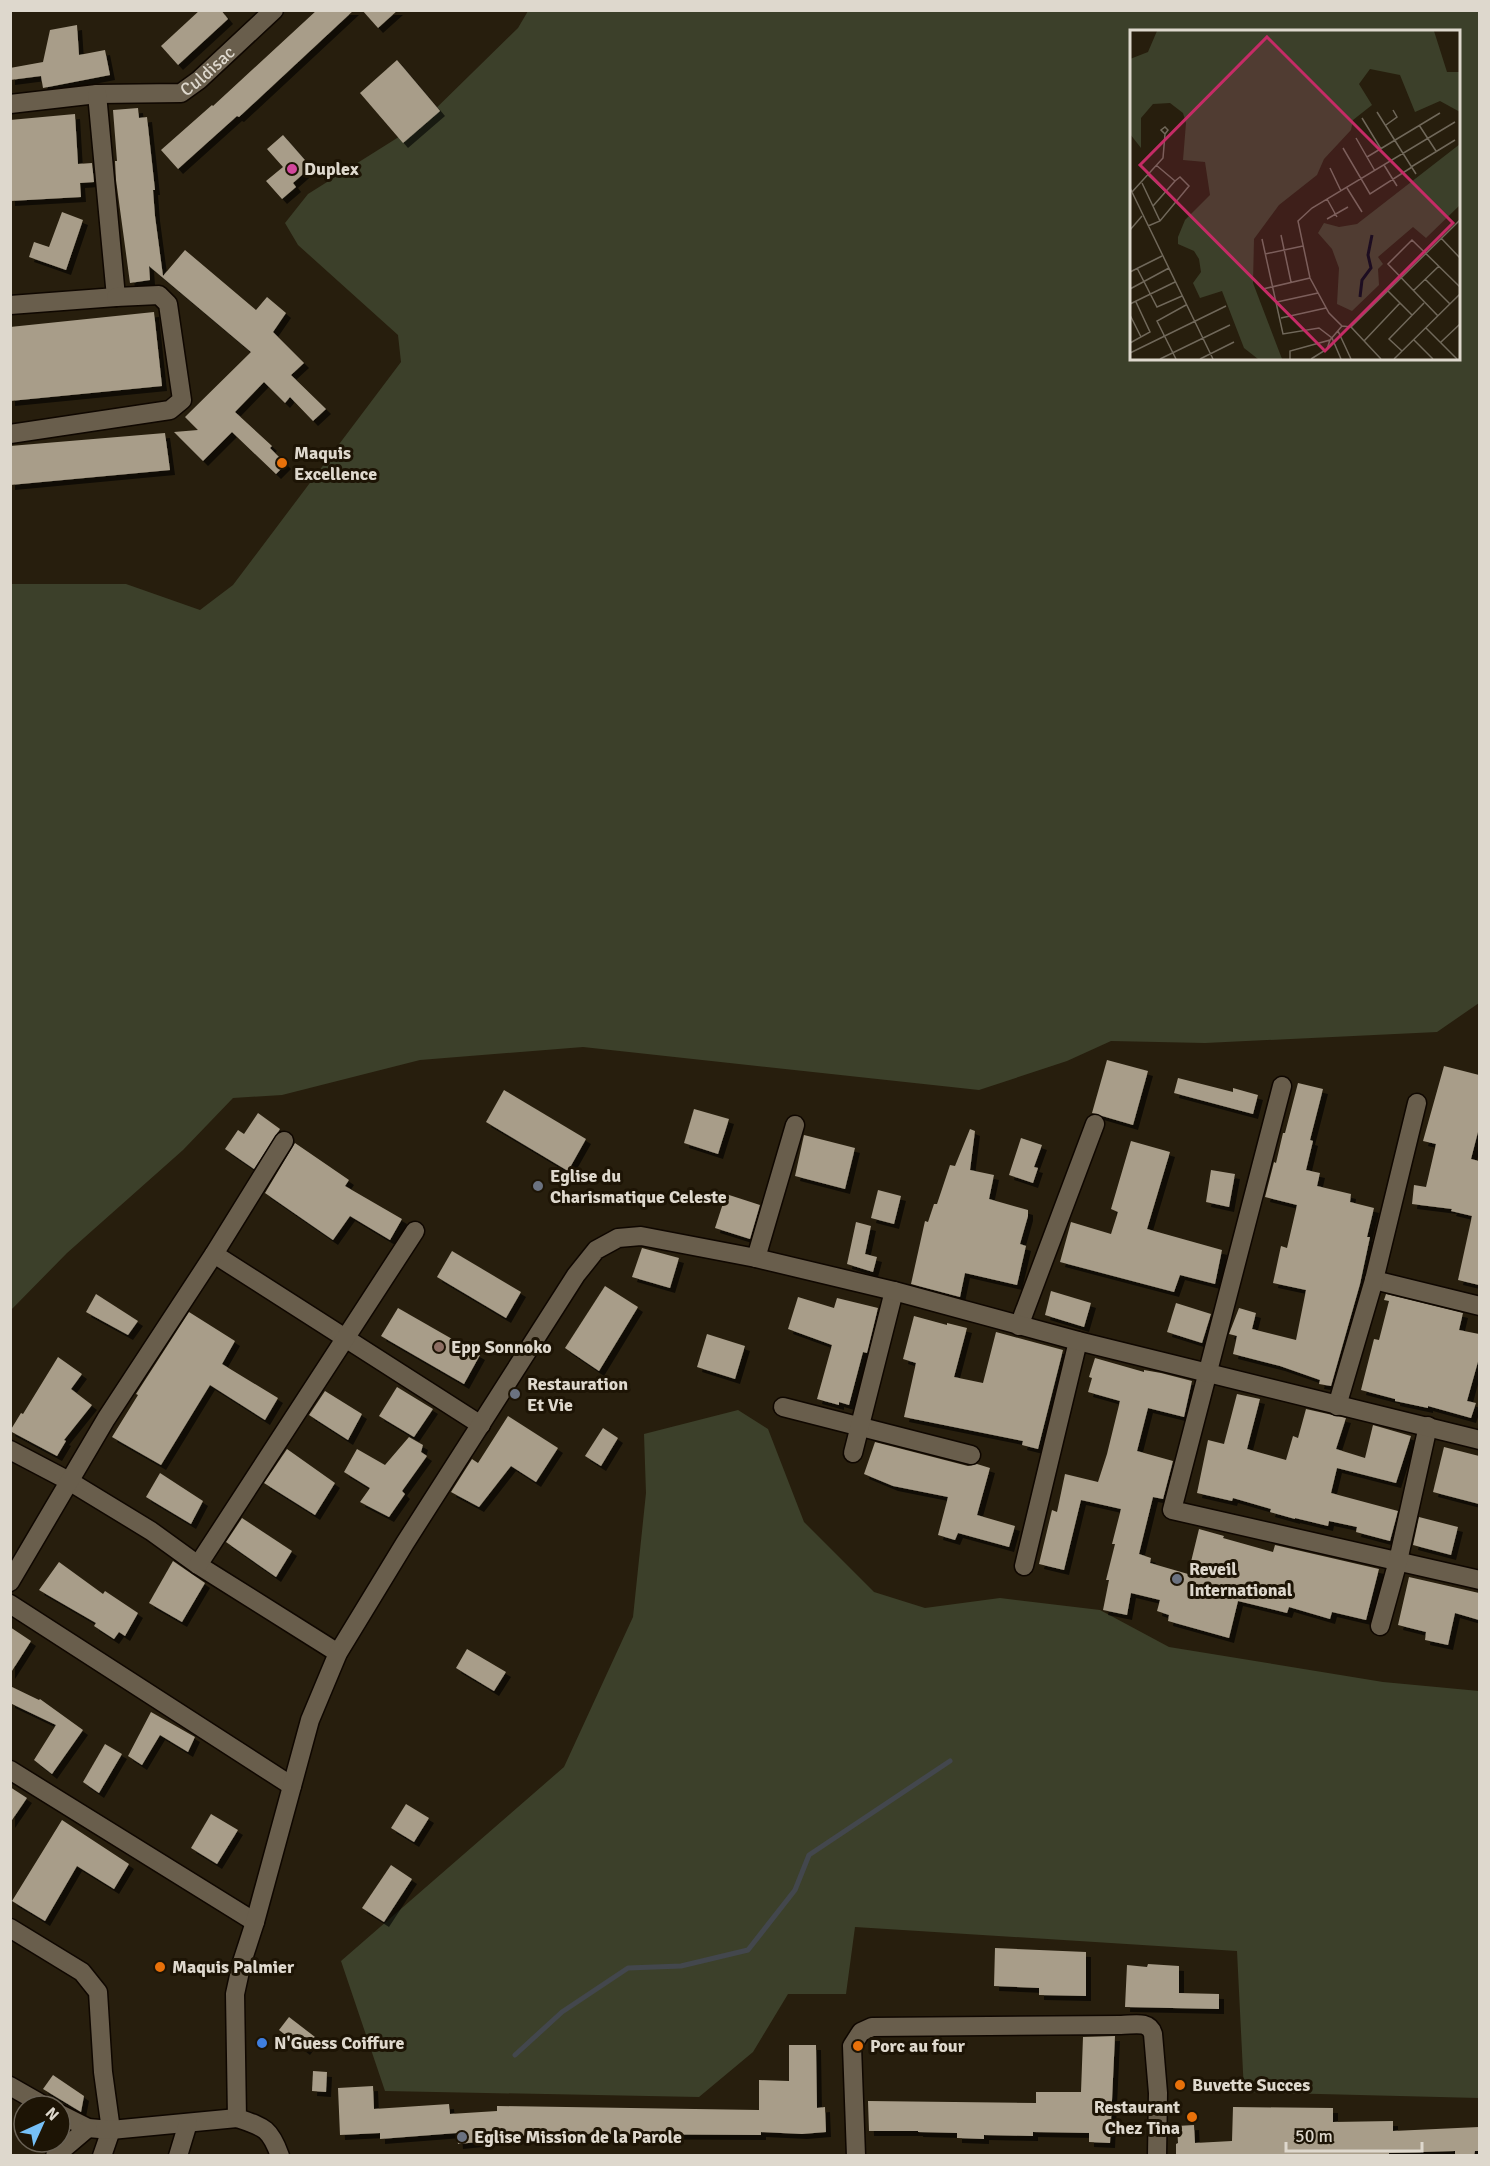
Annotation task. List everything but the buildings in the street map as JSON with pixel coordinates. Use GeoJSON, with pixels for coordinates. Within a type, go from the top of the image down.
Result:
{"type":"FeatureCollection","features":[{"type":"Feature","properties":{"kind":"street","name":"Culdisac"},"geometry":{"type":"LineString","coordinates":[[10,104],[97,94],[181,93],[199,80],[274,10]]}},
{"type":"Feature","properties":{"kind":"street"},"geometry":{"type":"LineString","coordinates":[[97,94],[116,297]]}},
{"type":"Feature","properties":{"kind":"street"},"geometry":{"type":"LineString","coordinates":[[10,305],[159,295],[168,304],[182,400],[170,410],[10,434]]}},
{"type":"Feature","properties":{"kind":"street"},"geometry":{"type":"LineString","coordinates":[[1282,1086],[1172,1510],[1479,1580]]}},
{"type":"Feature","properties":{"kind":"street"},"geometry":{"type":"LineString","coordinates":[[1337,1406],[1374,1280],[1418,1103]]}},
{"type":"Feature","properties":{"kind":"street"},"geometry":{"type":"LineString","coordinates":[[1019,1326],[1095,1124]]}},
{"type":"Feature","properties":{"kind":"street"},"geometry":{"type":"LineString","coordinates":[[756,1258],[795,1125]]}},
{"type":"Feature","properties":{"kind":"street"},"geometry":{"type":"LineString","coordinates":[[10,1582],[106,1419],[214,1254],[284,1141]]}},
{"type":"Feature","properties":{"kind":"street"},"geometry":{"type":"LineString","coordinates":[[198,1565],[415,1232]]}},
{"type":"Feature","properties":{"kind":"street"},"geometry":{"type":"LineString","coordinates":[[237,2118],[236,1994],[242,1962],[310,1720],[338,1653],[405,1543],[576,1275],[596,1250],[618,1238],[641,1236],[756,1258],[894,1291],[1078,1341],[1479,1440]]}},
{"type":"Feature","properties":{"kind":"street"},"geometry":{"type":"LineString","coordinates":[[214,1254],[481,1425]]}},
{"type":"Feature","properties":{"kind":"street"},"geometry":{"type":"LineString","coordinates":[[1374,1280],[1479,1306]]}},
{"type":"Feature","properties":{"kind":"street"},"geometry":{"type":"LineString","coordinates":[[853,1453],[894,1291]]}},
{"type":"Feature","properties":{"kind":"street"},"geometry":{"type":"LineString","coordinates":[[1024,1566],[1078,1341]]}},
{"type":"Feature","properties":{"kind":"street"},"geometry":{"type":"LineString","coordinates":[[783,1407],[971,1455]]}},
{"type":"Feature","properties":{"kind":"street"},"geometry":{"type":"LineString","coordinates":[[1380,1626],[1398,1561],[1428,1426]]}},
{"type":"Feature","properties":{"kind":"street"},"geometry":{"type":"LineString","coordinates":[[10,1450],[69,1481],[151,1531],[198,1565],[338,1653]]}},
{"type":"Feature","properties":{"kind":"street"},"geometry":{"type":"LineString","coordinates":[[10,1604],[292,1786]]}},
{"type":"Feature","properties":{"kind":"street"},"geometry":{"type":"LineString","coordinates":[[10,1770],[255,1922]]}},
{"type":"Feature","properties":{"kind":"street"},"geometry":{"type":"LineString","coordinates":[[10,1928],[82,1972],[98,1992],[111,2130],[102,2156]]}},
{"type":"Feature","properties":{"kind":"street"},"geometry":{"type":"LineString","coordinates":[[856,2156],[852,2046],[861,2032],[872,2027],[1109,2025],[1147,2025],[1151,2028],[1158,2093],[1157,2156]]}},
{"type":"Feature","properties":{"kind":"street"},"geometry":{"type":"LineString","coordinates":[[10,2086],[24,2094]]}},
{"type":"Feature","properties":{"kind":"street"},"geometry":{"type":"LineString","coordinates":[[72,2120],[88,2128],[111,2130],[237,2118],[258,2125],[269,2132],[280,2156]]}},
{"type":"Feature","properties":{"kind":"street"},"geometry":{"type":"LineString","coordinates":[[178,2156],[188,2123]]}},
{"type":"Feature","properties":{"kind":"street"},"geometry":{"type":"LineString","coordinates":[[55,2156],[88,2128]]}},
{"type":"Feature","properties":{"kind":"green space"},"geometry":{"type":"Polygon","coordinates":[[[528,11],[1479,11],[1479,1003],[1437,1032],[1205,1043],[1111,1041],[1067,1061],[979,1090],[583,1047],[420,1060],[282,1095],[233,1098],[183,1150],[67,1253],[11,1310],[11,584],[126,584],[200,610],[233,585],[401,362],[398,335],[298,245],[285,223],[308,194],[421,123],[518,28],[528,11]]]}},
{"type":"Feature","properties":{"kind":"green space"},"geometry":{"type":"Polygon","coordinates":[[[738,1410],[768,1429],[804,1522],[874,1592],[925,1608],[1000,1598],[1100,1610],[1169,1647],[1383,1682],[1479,1691],[1479,2098],[1244,2092],[1237,1951],[855,1927],[846,1994],[788,1994],[753,2052],[699,2097],[385,2091],[341,1961],[564,1767],[633,1617],[646,1493],[644,1434],[738,1410]]]}},
{"type":"Feature","properties":{"kind":"waterway"},"geometry":{"type":"LineString","coordinates":[[515,2055],[562,2012],[628,1968],[681,1966],[748,1950],[795,1890],[809,1855],[950,1761]]}},
{"type":"Feature","properties":{"kind":"place","name":"Duplex"},"geometry":{"type":"Point","coordinates":[292,169]}},
{"type":"Feature","properties":{"kind":"place","name":"Maquis Excellence"},"geometry":{"type":"Point","coordinates":[282,463]}},
{"type":"Feature","properties":{"kind":"place","name":"Eglise du Charismatique Celeste"},"geometry":{"type":"Point","coordinates":[538,1186]}},
{"type":"Feature","properties":{"kind":"place","name":"Epp Sonnoko"},"geometry":{"type":"Point","coordinates":[439,1347]}},
{"type":"Feature","properties":{"kind":"place","name":"Restauration Et Vie"},"geometry":{"type":"Point","coordinates":[515,1394]}},
{"type":"Feature","properties":{"kind":"place","name":"Reveil International"},"geometry":{"type":"Point","coordinates":[1177,1579]}},
{"type":"Feature","properties":{"kind":"place","name":"Maquis Palmier"},"geometry":{"type":"Point","coordinates":[160,1967]}},
{"type":"Feature","properties":{"kind":"place","name":"N'Guess Coiffure"},"geometry":{"type":"Point","coordinates":[262,2043]}},
{"type":"Feature","properties":{"kind":"place","name":"Porc au four"},"geometry":{"type":"Point","coordinates":[858,2046]}},
{"type":"Feature","properties":{"kind":"place","name":"Buvette Succes"},"geometry":{"type":"Point","coordinates":[1180,2085]}},
{"type":"Feature","properties":{"kind":"place","name":"Restaurant Chez Tina"},"geometry":{"type":"Point","coordinates":[1192,2117]}},
{"type":"Feature","properties":{"kind":"place","name":"Eglise Mission de la Parole"},"geometry":{"type":"Point","coordinates":[462,2137]}}]}
